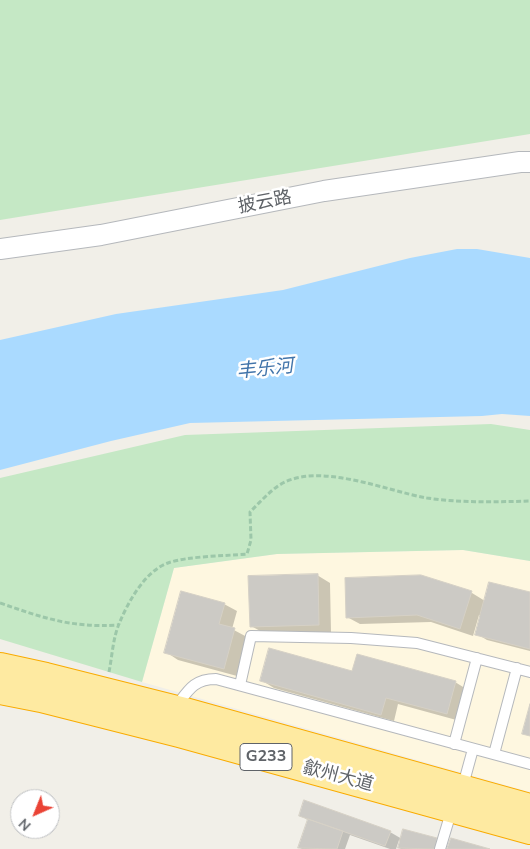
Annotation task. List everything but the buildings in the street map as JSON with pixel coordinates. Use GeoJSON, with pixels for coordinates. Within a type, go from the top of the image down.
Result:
{"type":"FeatureCollection","features":[{"type":"Feature","properties":{"kind":"highway","name":"歙州大道"},"geometry":{"type":"LineString","coordinates":[[0,667],[174,710],[457,799],[530,830]]}},
{"type":"Feature","properties":{"kind":"highway","name":"歙州大道"},"geometry":{"type":"LineString","coordinates":[[0,690],[41,698],[457,799],[530,808]]}},
{"type":"Feature","properties":{"kind":"street","name":"披云路"},"geometry":{"type":"LineString","coordinates":[[0,249],[101,235],[324,191],[530,162]]}},
{"type":"Feature","properties":{"kind":"lane"},"geometry":{"type":"LineString","coordinates":[[240,685],[251,636],[351,638],[417,643],[530,672]]}},
{"type":"Feature","properties":{"kind":"lane"},"geometry":{"type":"LineString","coordinates":[[454,744],[477,658]]}},
{"type":"Feature","properties":{"kind":"lane"},"geometry":{"type":"LineString","coordinates":[[494,754],[517,668]]}},
{"type":"Feature","properties":{"kind":"lane"},"geometry":{"type":"LineString","coordinates":[[174,710],[189,689],[200,681],[216,678],[530,764]]}},
{"type":"Feature","properties":{"kind":"lane"},"geometry":{"type":"LineString","coordinates":[[440,849],[473,749]]}},
{"type":"Feature","properties":{"kind":"path"},"geometry":{"type":"LineString","coordinates":[[105,692],[118,625],[141,582],[158,568],[175,561],[247,554],[251,540],[250,512],[278,486],[288,481],[309,476],[340,478],[427,498],[485,502],[530,501]]}},
{"type":"Feature","properties":{"kind":"path"},"geometry":{"type":"LineString","coordinates":[[0,603],[48,619],[76,625],[118,625]]}},
{"type":"Feature","properties":{"kind":"shaded area"},"geometry":{"type":"Polygon","coordinates":[[[463,550],[530,561],[530,792],[142,682],[174,568],[277,554],[463,550]]]}},
{"type":"Feature","properties":{"kind":"green space"},"geometry":{"type":"Polygon","coordinates":[[[0,0],[530,0],[530,134],[0,220],[0,0]]]}},
{"type":"Feature","properties":{"kind":"green space"},"geometry":{"type":"Polygon","coordinates":[[[491,424],[530,430],[530,561],[463,550],[277,554],[174,568],[142,682],[0,639],[0,478],[185,435],[491,424]]]}},
{"type":"Feature","properties":{"kind":"water","name":"丰乐河"},"geometry":{"type":"Polygon","coordinates":[[[457,249],[477,249],[530,258],[530,416],[502,414],[190,423],[0,470],[0,340],[116,314],[283,290],[410,258],[457,249]]]}}]}
